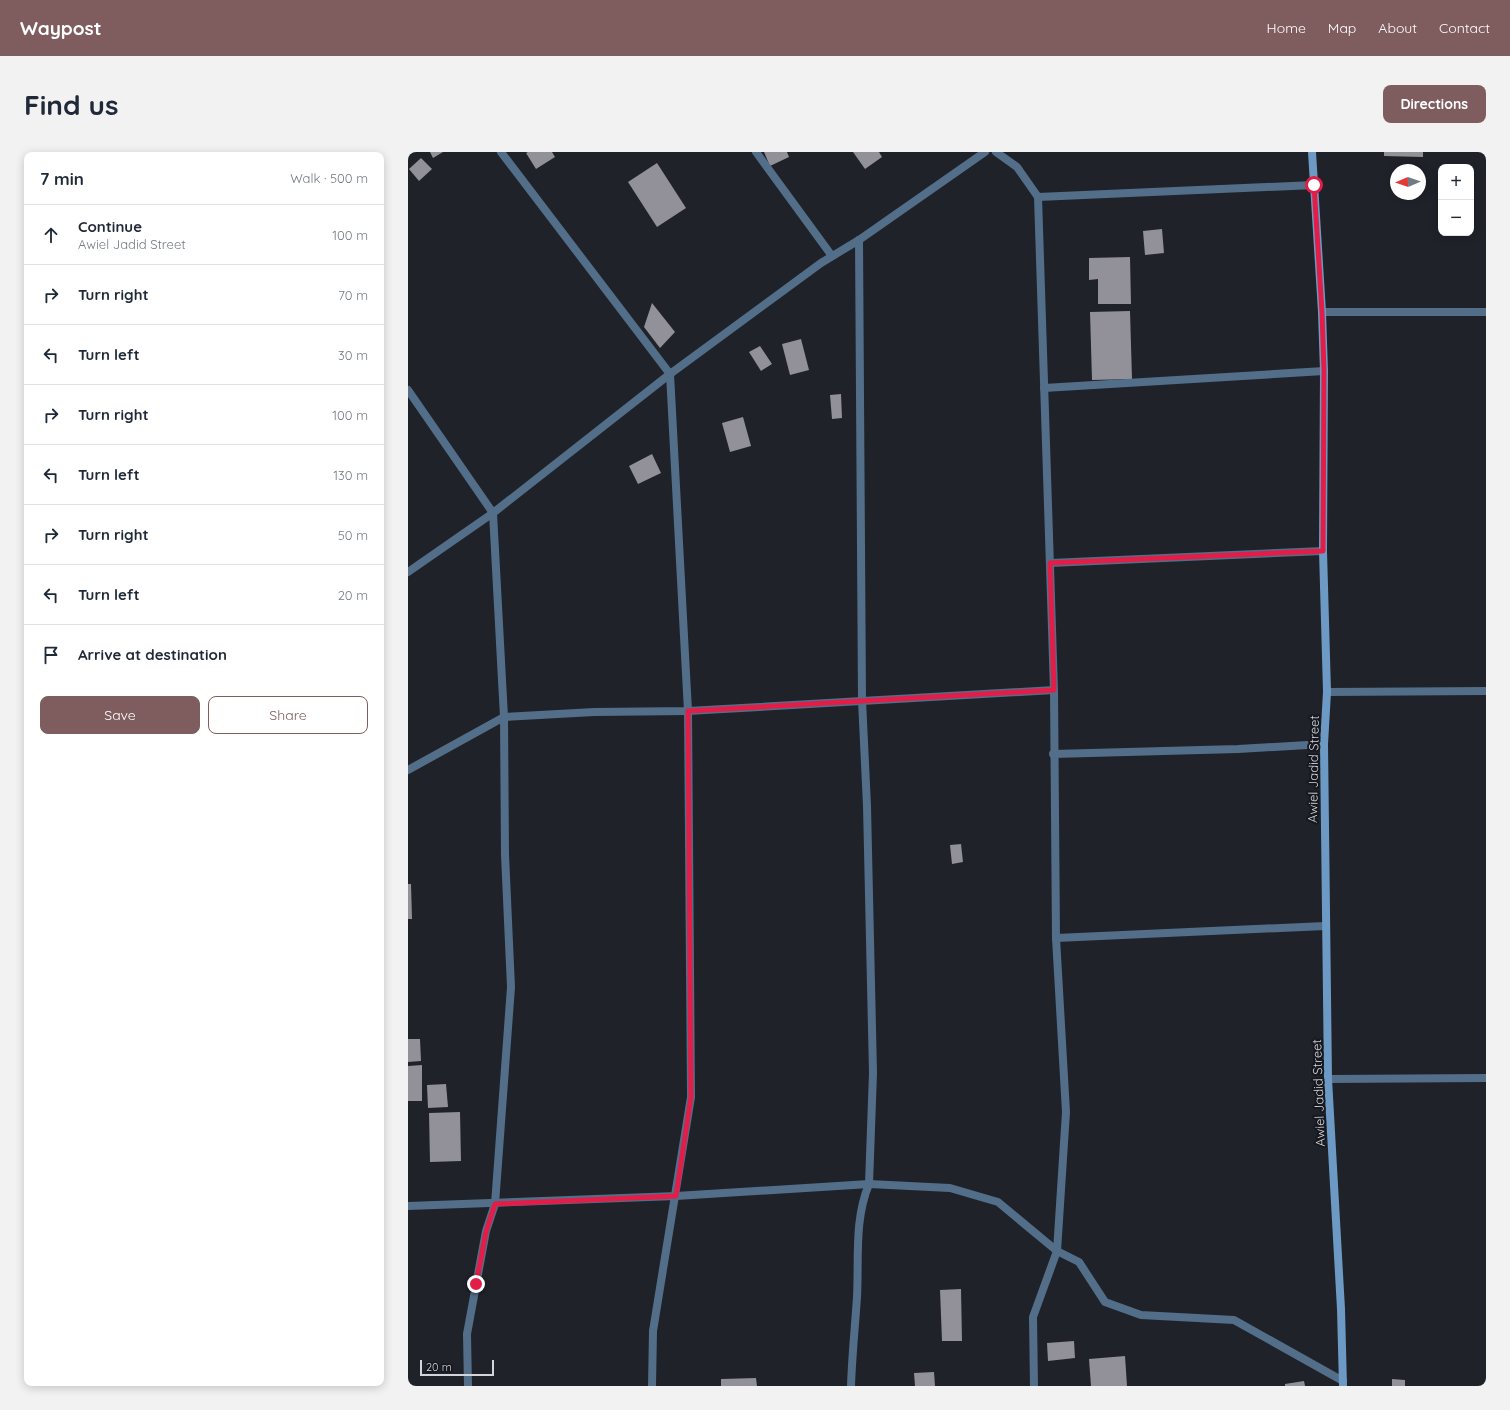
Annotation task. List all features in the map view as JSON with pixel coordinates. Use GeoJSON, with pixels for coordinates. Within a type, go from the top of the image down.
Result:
{"type":"FeatureCollection","features":[{"type":"Feature","properties":{"kind":"street"},"geometry":{"type":"LineString","coordinates":[[501,152],[670,374],[688,711],[691,1097],[653,1331],[652,1386]]}},
{"type":"Feature","properties":{"kind":"street"},"geometry":{"type":"LineString","coordinates":[[756,152],[832,256]]}},
{"type":"Feature","properties":{"kind":"street"},"geometry":{"type":"LineString","coordinates":[[408,572],[493,513],[670,374],[832,256],[860,240],[985,152]]}},
{"type":"Feature","properties":{"kind":"street"},"geometry":{"type":"LineString","coordinates":[[996,152],[1017,167],[1038,197],[1054,690],[1053,754],[1056,938],[1066,1112],[1057,1251],[1033,1317],[1034,1386]]}},
{"type":"Feature","properties":{"kind":"street","name":"Awiel Jadid Street"},"geometry":{"type":"LineString","coordinates":[[1312,152],[1322,312],[1324,371],[1323,551],[1327,692],[1324,744],[1325,926],[1328,1079],[1343,1383]]}},
{"type":"Feature","properties":{"kind":"street"},"geometry":{"type":"LineString","coordinates":[[1038,197],[1314,185]]}},
{"type":"Feature","properties":{"kind":"street"},"geometry":{"type":"LineString","coordinates":[[851,1386],[857,1296],[858,1229],[862,1199],[869,1184],[873,1073],[867,806],[862,700],[860,240]]}},
{"type":"Feature","properties":{"kind":"street"},"geometry":{"type":"LineString","coordinates":[[1322,312],[1486,312]]}},
{"type":"Feature","properties":{"kind":"street"},"geometry":{"type":"LineString","coordinates":[[1044,388],[1324,371]]}},
{"type":"Feature","properties":{"kind":"street"},"geometry":{"type":"LineString","coordinates":[[408,390],[493,513],[504,717],[505,855],[511,987],[495,1204],[486,1232],[467,1334],[468,1386]]}},
{"type":"Feature","properties":{"kind":"street"},"geometry":{"type":"LineString","coordinates":[[1050,563],[1323,551]]}},
{"type":"Feature","properties":{"kind":"street"},"geometry":{"type":"LineString","coordinates":[[408,770],[504,717],[688,711],[1054,690]]}},
{"type":"Feature","properties":{"kind":"street"},"geometry":{"type":"LineString","coordinates":[[1327,692],[1486,692]]}},
{"type":"Feature","properties":{"kind":"street"},"geometry":{"type":"LineString","coordinates":[[1053,754],[1238,749],[1324,744]]}},
{"type":"Feature","properties":{"kind":"street"},"geometry":{"type":"LineString","coordinates":[[1056,938],[1325,926]]}},
{"type":"Feature","properties":{"kind":"street"},"geometry":{"type":"LineString","coordinates":[[1328,1079],[1486,1078]]}},
{"type":"Feature","properties":{"kind":"street"},"geometry":{"type":"LineString","coordinates":[[408,1206],[495,1204],[676,1196],[869,1184],[950,1188],[998,1202],[1057,1251],[1079,1262],[1105,1302],[1141,1315],[1234,1320],[1343,1383]]}},
{"type":"Feature","properties":{"kind":"building"},"geometry":{"type":"Polygon","coordinates":[[[430,152],[443,152],[433,158],[430,152]]]}},
{"type":"Feature","properties":{"kind":"building"},"geometry":{"type":"Polygon","coordinates":[[[552,152],[555,157],[536,169],[526,153],[552,152]]]}},
{"type":"Feature","properties":{"kind":"building"},"geometry":{"type":"Polygon","coordinates":[[[764,152],[787,152],[789,157],[770,166],[764,152]]]}},
{"type":"Feature","properties":{"kind":"building"},"geometry":{"type":"Polygon","coordinates":[[[853,152],[879,152],[882,157],[865,169],[853,152]]]}},
{"type":"Feature","properties":{"kind":"building"},"geometry":{"type":"Polygon","coordinates":[[[1384,152],[1423,152],[1423,157],[1384,156],[1384,152]]]}},
{"type":"Feature","properties":{"kind":"building"},"geometry":{"type":"Polygon","coordinates":[[[421,158],[432,169],[419,181],[409,169],[421,158]]]}},
{"type":"Feature","properties":{"kind":"building"},"geometry":{"type":"Polygon","coordinates":[[[657,163],[686,208],[657,227],[628,182],[657,163]]]}},
{"type":"Feature","properties":{"kind":"building"},"geometry":{"type":"Polygon","coordinates":[[[1162,229],[1164,253],[1145,255],[1143,231],[1162,229]]]}},
{"type":"Feature","properties":{"kind":"building"},"geometry":{"type":"Polygon","coordinates":[[[1130,257],[1131,304],[1098,304],[1098,279],[1089,280],[1089,258],[1130,257]]]}},
{"type":"Feature","properties":{"kind":"building"},"geometry":{"type":"Polygon","coordinates":[[[652,303],[675,332],[660,348],[644,327],[652,303]]]}},
{"type":"Feature","properties":{"kind":"building"},"geometry":{"type":"Polygon","coordinates":[[[1130,311],[1132,379],[1092,380],[1090,312],[1130,311]]]}},
{"type":"Feature","properties":{"kind":"building"},"geometry":{"type":"Polygon","coordinates":[[[801,339],[809,370],[790,375],[782,344],[801,339]]]}},
{"type":"Feature","properties":{"kind":"building"},"geometry":{"type":"Polygon","coordinates":[[[760,346],[772,364],[761,371],[749,352],[760,346]]]}},
{"type":"Feature","properties":{"kind":"building"},"geometry":{"type":"Polygon","coordinates":[[[841,394],[842,418],[832,419],[830,395],[841,394]]]}},
{"type":"Feature","properties":{"kind":"building"},"geometry":{"type":"Polygon","coordinates":[[[743,417],[751,446],[730,452],[722,423],[743,417]]]}},
{"type":"Feature","properties":{"kind":"building"},"geometry":{"type":"Polygon","coordinates":[[[652,454],[661,473],[638,484],[629,466],[652,454]]]}},
{"type":"Feature","properties":{"kind":"building"},"geometry":{"type":"Polygon","coordinates":[[[961,844],[963,862],[952,864],[950,845],[961,844]]]}},
{"type":"Feature","properties":{"kind":"building"},"geometry":{"type":"Polygon","coordinates":[[[408,884],[411,884],[412,919],[408,919],[408,884]]]}},
{"type":"Feature","properties":{"kind":"building"},"geometry":{"type":"Polygon","coordinates":[[[408,1039],[420,1039],[421,1061],[408,1062],[408,1039]]]}},
{"type":"Feature","properties":{"kind":"building"},"geometry":{"type":"Polygon","coordinates":[[[422,1065],[422,1101],[408,1101],[408,1066],[422,1065]]]}},
{"type":"Feature","properties":{"kind":"building"},"geometry":{"type":"Polygon","coordinates":[[[446,1084],[448,1107],[428,1108],[427,1085],[446,1084]]]}},
{"type":"Feature","properties":{"kind":"building"},"geometry":{"type":"Polygon","coordinates":[[[460,1112],[461,1161],[430,1162],[429,1113],[460,1112]]]}},
{"type":"Feature","properties":{"kind":"building"},"geometry":{"type":"Polygon","coordinates":[[[961,1289],[962,1341],[942,1341],[940,1290],[961,1289]]]}},
{"type":"Feature","properties":{"kind":"building"},"geometry":{"type":"Polygon","coordinates":[[[1074,1341],[1075,1358],[1048,1361],[1047,1343],[1074,1341]]]}},
{"type":"Feature","properties":{"kind":"building"},"geometry":{"type":"Polygon","coordinates":[[[1125,1356],[1127,1386],[1091,1386],[1089,1359],[1125,1356]]]}},
{"type":"Feature","properties":{"kind":"building"},"geometry":{"type":"Polygon","coordinates":[[[934,1372],[935,1386],[915,1386],[914,1373],[934,1372]]]}},
{"type":"Feature","properties":{"kind":"building"},"geometry":{"type":"Polygon","coordinates":[[[756,1378],[757,1386],[721,1386],[721,1379],[756,1378]]]}},
{"type":"Feature","properties":{"kind":"building"},"geometry":{"type":"Polygon","coordinates":[[[1392,1379],[1405,1380],[1405,1386],[1392,1386],[1392,1379]]]}},
{"type":"Feature","properties":{"kind":"building"},"geometry":{"type":"Polygon","coordinates":[[[1304,1381],[1305,1386],[1285,1386],[1285,1384],[1304,1381]]]}},
{"type":"Feature","properties":{"kind":"route"},"geometry":{"type":"LineString","coordinates":[[476,1284],[486,1232],[495,1204],[676,1196],[691,1097],[688,711],[1054,690],[1050,563],[1323,551],[1324,371],[1314,185]]}}]}
